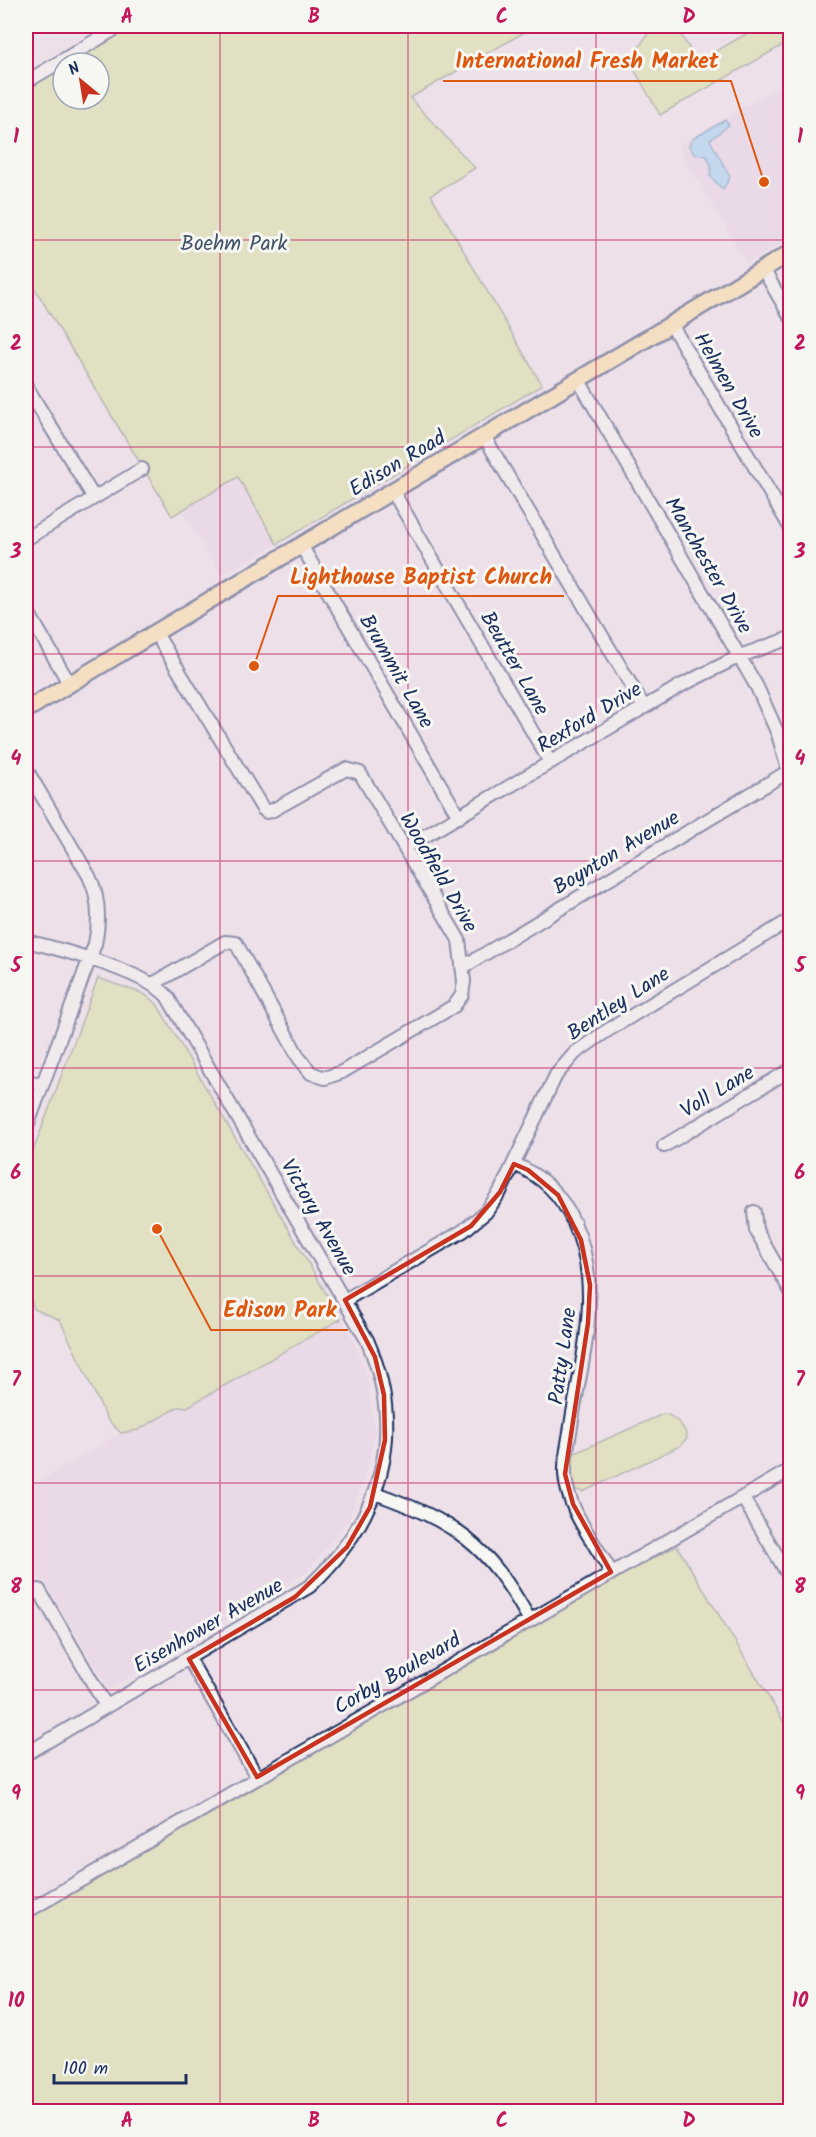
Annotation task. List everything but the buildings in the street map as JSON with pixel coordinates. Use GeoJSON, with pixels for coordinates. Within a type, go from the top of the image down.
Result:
{"type":"FeatureCollection","features":[{"type":"Feature","properties":{"kind":"main road","name":"Edison Road"},"geometry":{"type":"LineString","coordinates":[[26,710],[790,253]]}},
{"type":"Feature","properties":{"kind":"street"},"geometry":{"type":"LineString","coordinates":[[26,82],[116,26]]}},
{"type":"Feature","properties":{"kind":"street"},"geometry":{"type":"LineString","coordinates":[[763,269],[790,316]]}},
{"type":"Feature","properties":{"kind":"street","name":"Helmen Drive"},"geometry":{"type":"LineString","coordinates":[[671,324],[790,527]]}},
{"type":"Feature","properties":{"kind":"street","name":"Manchester Drive"},"geometry":{"type":"LineString","coordinates":[[578,379],[740,656],[769,711],[790,774]]}},
{"type":"Feature","properties":{"kind":"street"},"geometry":{"type":"LineString","coordinates":[[26,386],[94,498]]}},
{"type":"Feature","properties":{"kind":"street"},"geometry":{"type":"LineString","coordinates":[[484,436],[644,707]]}},
{"type":"Feature","properties":{"kind":"street"},"geometry":{"type":"LineString","coordinates":[[26,538],[142,470]]}},
{"type":"Feature","properties":{"kind":"street","name":"Beutter Lane"},"geometry":{"type":"LineString","coordinates":[[392,490],[550,762]]}},
{"type":"Feature","properties":{"kind":"street","name":"Brummit Lane"},"geometry":{"type":"LineString","coordinates":[[301,545],[459,817]]}},
{"type":"Feature","properties":{"kind":"street"},"geometry":{"type":"LineString","coordinates":[[26,609],[69,683]]}},
{"type":"Feature","properties":{"kind":"street","name":"Woodfield Drive"},"geometry":{"type":"LineString","coordinates":[[153,984],[225,942],[232,942],[238,946],[299,1058],[311,1073],[318,1077],[334,1076],[454,1006],[462,995],[463,967],[459,940],[360,773],[346,769],[273,810],[267,812],[262,810],[155,632]]}},
{"type":"Feature","properties":{"kind":"street","name":"Rexford Drive"},"geometry":{"type":"LineString","coordinates":[[413,843],[644,707],[740,656],[790,638]]}},
{"type":"Feature","properties":{"kind":"street"},"geometry":{"type":"LineString","coordinates":[[26,769],[94,887],[98,925],[89,960],[26,1129]]}},
{"type":"Feature","properties":{"kind":"street","name":"Boynton Avenue"},"geometry":{"type":"LineString","coordinates":[[463,967],[790,774]]}},
{"type":"Feature","properties":{"kind":"street","name":"Bentley Lane"},"geometry":{"type":"LineString","coordinates":[[345,1300],[471,1226],[493,1204],[555,1077],[575,1053],[605,1032],[790,920]]}},
{"type":"Feature","properties":{"kind":"street"},"geometry":{"type":"LineString","coordinates":[[26,941],[89,960],[153,984]]}},
{"type":"Feature","properties":{"kind":"street","name":"Victory Avenue"},"geometry":{"type":"LineString","coordinates":[[153,984],[167,996],[345,1300],[375,1357],[384,1395],[385,1440],[375,1493]]}},
{"type":"Feature","properties":{"kind":"street","name":"Voll Lane"},"geometry":{"type":"LineString","coordinates":[[664,1146],[790,1070]]}},
{"type":"Feature","properties":{"kind":"street"},"geometry":{"type":"LineString","coordinates":[[26,1080],[41,1086]]}},
{"type":"Feature","properties":{"kind":"street","name":"Patty Lane"},"geometry":{"type":"LineString","coordinates":[[514,1164],[538,1177],[558,1195],[581,1240],[590,1285],[588,1323],[565,1474],[573,1504],[611,1572]]}},
{"type":"Feature","properties":{"kind":"street"},"geometry":{"type":"LineString","coordinates":[[754,1212],[756,1230],[790,1290]]}},
{"type":"Feature","properties":{"kind":"street","name":"Corby Boulevard"},"geometry":{"type":"LineString","coordinates":[[26,1912],[790,1470]]}},
{"type":"Feature","properties":{"kind":"street"},"geometry":{"type":"LineString","coordinates":[[375,1493],[434,1516],[465,1536],[500,1572],[529,1619]]}},
{"type":"Feature","properties":{"kind":"street","name":"Eisenhower Avenue"},"geometry":{"type":"LineString","coordinates":[[26,1754],[310,1586],[347,1547],[359,1528],[375,1493]]}},
{"type":"Feature","properties":{"kind":"street"},"geometry":{"type":"LineString","coordinates":[[743,1498],[790,1578]]}},
{"type":"Feature","properties":{"kind":"street"},"geometry":{"type":"LineString","coordinates":[[26,1598],[39,1590],[106,1706]]}},
{"type":"Feature","properties":{"kind":"street"},"geometry":{"type":"LineString","coordinates":[[189,1659],[257,1777]]}},
{"type":"Feature","properties":{"kind":"highlighted area"},"geometry":{"type":"Polygon","coordinates":[[[514,1164],[528,1170],[558,1195],[581,1240],[590,1285],[588,1323],[565,1474],[573,1504],[611,1572],[257,1777],[189,1659],[295,1597],[347,1547],[370,1507],[385,1440],[384,1395],[375,1357],[345,1300],[471,1226],[500,1192],[514,1164]]]}},
{"type":"Feature","properties":{"kind":"shaded area"},"geometry":{"type":"Polygon","coordinates":[[[790,80],[790,238],[747,263],[678,146],[790,80]]]}},
{"type":"Feature","properties":{"kind":"shaded area"},"geometry":{"type":"Polygon","coordinates":[[[238,477],[277,544],[221,575],[182,510],[238,477]]]}},
{"type":"Feature","properties":{"kind":"shaded area"},"geometry":{"type":"Polygon","coordinates":[[[341,1319],[354,1342],[369,1384],[374,1431],[368,1466],[348,1521],[308,1570],[279,1590],[108,1689],[44,1581],[37,1578],[26,1557],[26,1489],[121,1433],[138,1430],[178,1407],[187,1407],[341,1319]]]}},
{"type":"Feature","properties":{"kind":"green space","name":"Boehm Park"},"geometry":{"type":"Polygon","coordinates":[[[130,26],[535,26],[410,98],[475,168],[431,195],[542,385],[277,544],[238,477],[172,516],[26,274],[26,88],[51,73],[51,111],[111,111],[111,51],[87,51],[130,26]]]}},
{"type":"Feature","properties":{"kind":"green space"},"geometry":{"type":"Polygon","coordinates":[[[663,26],[676,26],[697,62],[755,29],[753,26],[790,26],[790,41],[660,115],[630,62],[648,33],[663,26]]]}},
{"type":"Feature","properties":{"kind":"green space"},"geometry":{"type":"Polygon","coordinates":[[[98,978],[144,994],[157,1004],[341,1319],[187,1407],[178,1407],[138,1430],[121,1433],[107,1419],[60,1320],[34,1309],[26,1287],[26,1170],[98,978]]]}},
{"type":"Feature","properties":{"kind":"green space"},"geometry":{"type":"Polygon","coordinates":[[[663,1414],[675,1419],[684,1430],[687,1438],[680,1446],[583,1492],[573,1489],[570,1476],[572,1456],[575,1453],[663,1414]]]}},
{"type":"Feature","properties":{"kind":"green space"},"geometry":{"type":"Polygon","coordinates":[[[677,1546],[790,1732],[790,2111],[26,2111],[26,1920],[583,1594],[677,1546]]]}},
{"type":"Feature","properties":{"kind":"water"},"geometry":{"type":"Polygon","coordinates":[[[725,120],[729,125],[710,140],[730,177],[723,190],[710,176],[711,165],[707,156],[694,154],[689,146],[692,139],[725,120]]]}},
{"type":"Feature","properties":{"kind":"place","name":"International Fresh Market"},"geometry":{"type":"Point","coordinates":[764,182]}},
{"type":"Feature","properties":{"kind":"place","name":"Lighthouse Baptist Church"},"geometry":{"type":"Point","coordinates":[254,666]}},
{"type":"Feature","properties":{"kind":"place","name":"Edison Park"},"geometry":{"type":"Point","coordinates":[157,1229]}}]}
